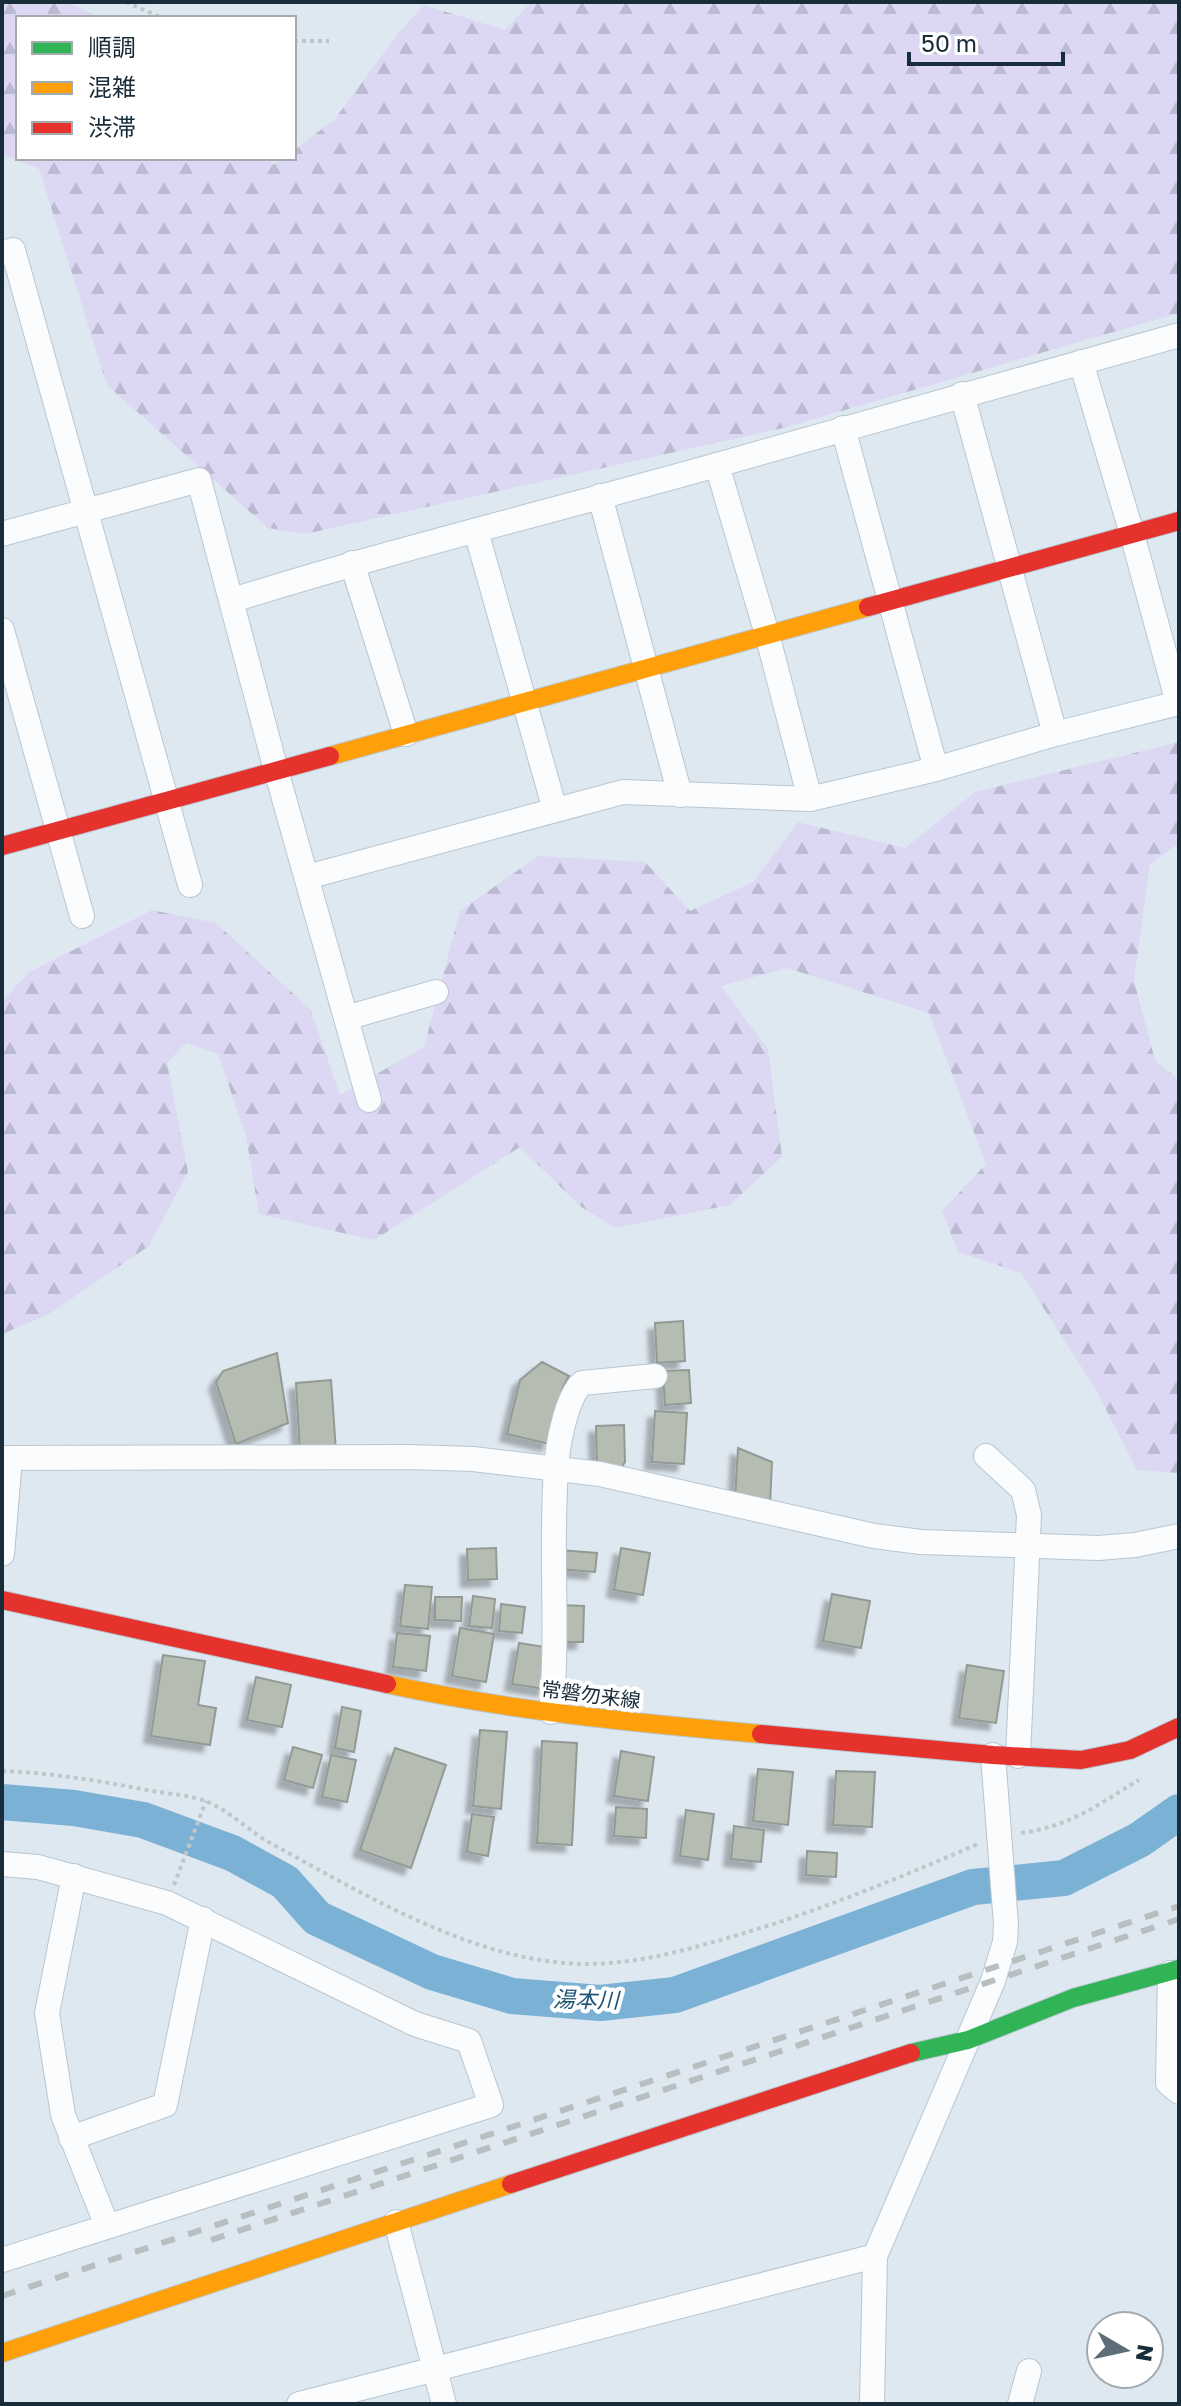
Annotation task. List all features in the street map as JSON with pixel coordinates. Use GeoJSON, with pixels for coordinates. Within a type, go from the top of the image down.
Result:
{"type":"FeatureCollection","features":[{"type":"Feature","properties":{"kind":"street"},"geometry":{"type":"LineString","coordinates":[[2,253],[13,250],[190,885]]}},
{"type":"Feature","properties":{"kind":"street"},"geometry":{"type":"LineString","coordinates":[[233,600],[352,563],[717,465],[1179,335]]}},
{"type":"Feature","properties":{"kind":"street"},"geometry":{"type":"LineString","coordinates":[[307,877],[623,792],[810,799],[936,769],[1055,734],[1178,703],[1081,362]]}},
{"type":"Feature","properties":{"kind":"street"},"geometry":{"type":"LineString","coordinates":[[962,394],[1055,734]]}},
{"type":"Feature","properties":{"kind":"street"},"geometry":{"type":"LineString","coordinates":[[843,428],[936,769]]}},
{"type":"Feature","properties":{"kind":"street"},"geometry":{"type":"LineString","coordinates":[[717,465],[767,634],[810,799]]}},
{"type":"Feature","properties":{"kind":"street"},"geometry":{"type":"LineString","coordinates":[[2,534],[199,480],[276,770],[369,1100]]}},
{"type":"Feature","properties":{"kind":"street"},"geometry":{"type":"LineString","coordinates":[[600,496],[680,795]]}},
{"type":"Feature","properties":{"kind":"street"},"geometry":{"type":"LineString","coordinates":[[2,846],[1179,521]]}},
{"type":"Feature","properties":{"kind":"street"},"geometry":{"type":"LineString","coordinates":[[476,531],[555,810]]}},
{"type":"Feature","properties":{"kind":"street"},"geometry":{"type":"LineString","coordinates":[[352,563],[406,734]]}},
{"type":"Feature","properties":{"kind":"street"},"geometry":{"type":"LineString","coordinates":[[2,630],[82,916]]}},
{"type":"Feature","properties":{"kind":"street"},"geometry":{"type":"LineString","coordinates":[[346,1018],[436,992]]}},
{"type":"Feature","properties":{"kind":"street"},"geometry":{"type":"LineString","coordinates":[[551,1712],[555,1673],[556,1468],[569,1403],[575,1389],[582,1383],[655,1376]]}},
{"type":"Feature","properties":{"kind":"street"},"geometry":{"type":"LineString","coordinates":[[986,1456],[1023,1490],[1029,1515],[1018,1756]]}},
{"type":"Feature","properties":{"kind":"street"},"geometry":{"type":"LineString","coordinates":[[2,1554],[6,1458],[473,1459],[556,1468],[659,1486],[874,1536],[921,1542],[1098,1548],[1135,1545],[1179,1536]]}},
{"type":"Feature","properties":{"kind":"street","name":"常磐勿来線"},"geometry":{"type":"LineString","coordinates":[[2,1600],[438,1695],[679,1727],[1081,1760],[1130,1750],[1179,1727]]}},
{"type":"Feature","properties":{"kind":"street"},"geometry":{"type":"LineString","coordinates":[[872,2404],[875,2256],[993,1981],[1005,1942],[993,1755]]}},
{"type":"Feature","properties":{"kind":"street"},"geometry":{"type":"LineString","coordinates":[[2,1864],[38,1867],[167,1903],[415,2024],[469,2041],[491,2105],[2,2260]]}},
{"type":"Feature","properties":{"kind":"street"},"geometry":{"type":"LineString","coordinates":[[74,1876],[47,2013],[63,2115],[107,2226]]}},
{"type":"Feature","properties":{"kind":"street"},"geometry":{"type":"LineString","coordinates":[[71,2138],[165,2105],[203,1919]]}},
{"type":"Feature","properties":{"kind":"street"},"geometry":{"type":"LineString","coordinates":[[2,2353],[900,2055],[968,2040],[1073,1998],[1174,1971],[1168,2083],[1179,2092]]}},
{"type":"Feature","properties":{"kind":"street"},"geometry":{"type":"LineString","coordinates":[[396,2222],[444,2404]]}},
{"type":"Feature","properties":{"kind":"street"},"geometry":{"type":"LineString","coordinates":[[299,2404],[875,2256]]}},
{"type":"Feature","properties":{"kind":"street"},"geometry":{"type":"LineString","coordinates":[[1020,2404],[1029,2371]]}},
{"type":"Feature","properties":{"kind":"path"},"geometry":{"type":"LineString","coordinates":[[126,2],[158,16]]}},
{"type":"Feature","properties":{"kind":"path"},"geometry":{"type":"LineString","coordinates":[[296,41],[329,41]]}},
{"type":"Feature","properties":{"kind":"path"},"geometry":{"type":"LineString","coordinates":[[2,1771],[65,1774],[206,1801],[280,1848],[368,1895],[473,1944],[558,1963],[643,1960],[753,1931],[875,1889],[999,1838],[1072,1820],[1141,1779]]}},
{"type":"Feature","properties":{"kind":"path"},"geometry":{"type":"LineString","coordinates":[[171,1893],[206,1801]]}},
{"type":"Feature","properties":{"kind":"green space"},"geometry":{"type":"Polygon","coordinates":[[[2,2],[67,2],[97,16],[16,16],[16,160],[2,154],[2,2]]]}},
{"type":"Feature","properties":{"kind":"green space"},"geometry":{"type":"Polygon","coordinates":[[[531,2],[1179,2],[1179,313],[783,428],[305,534],[268,528],[107,385],[39,169],[17,160],[269,160],[273,165],[279,160],[296,160],[296,148],[334,120],[401,30],[424,5],[505,30],[531,2]]]}},
{"type":"Feature","properties":{"kind":"green space"},"geometry":{"type":"Polygon","coordinates":[[[1179,742],[1179,843],[1150,864],[1134,981],[1155,1060],[1179,1080],[1179,1473],[1137,1470],[1095,1388],[1021,1273],[958,1252],[942,1211],[986,1164],[929,1013],[787,968],[721,986],[768,1049],[782,1157],[730,1205],[615,1228],[580,1206],[520,1147],[374,1240],[259,1214],[246,1136],[218,1054],[186,1043],[167,1063],[188,1172],[149,1246],[49,1314],[2,1334],[2,1002],[28,973],[152,910],[216,923],[311,1010],[340,1095],[424,1047],[460,911],[538,856],[645,862],[690,911],[753,882],[798,822],[905,848],[975,792],[1179,742]]]}},
{"type":"Feature","properties":{"kind":"building"},"geometry":{"type":"Polygon","coordinates":[[[683,1321],[685,1361],[657,1363],[655,1323],[683,1321]]]}},
{"type":"Feature","properties":{"kind":"building"},"geometry":{"type":"Polygon","coordinates":[[[277,1353],[288,1423],[236,1444],[216,1382],[223,1371],[277,1353]]]}},
{"type":"Feature","properties":{"kind":"building"},"geometry":{"type":"Polygon","coordinates":[[[542,1362],[569,1376],[563,1387],[549,1444],[507,1434],[520,1380],[542,1362]]]}},
{"type":"Feature","properties":{"kind":"building"},"geometry":{"type":"Polygon","coordinates":[[[689,1370],[691,1403],[665,1405],[663,1371],[689,1370]]]}},
{"type":"Feature","properties":{"kind":"building"},"geometry":{"type":"Polygon","coordinates":[[[331,1380],[336,1451],[300,1453],[296,1383],[331,1380]]]}},
{"type":"Feature","properties":{"kind":"building"},"geometry":{"type":"Polygon","coordinates":[[[655,1411],[687,1413],[684,1464],[652,1462],[655,1411]]]}},
{"type":"Feature","properties":{"kind":"building"},"geometry":{"type":"Polygon","coordinates":[[[624,1425],[625,1462],[617,1474],[597,1469],[596,1426],[624,1425]]]}},
{"type":"Feature","properties":{"kind":"building"},"geometry":{"type":"Polygon","coordinates":[[[738,1448],[772,1462],[770,1504],[735,1501],[738,1448]]]}},
{"type":"Feature","properties":{"kind":"building"},"geometry":{"type":"Polygon","coordinates":[[[496,1548],[497,1579],[468,1580],[467,1549],[496,1548]]]}},
{"type":"Feature","properties":{"kind":"building"},"geometry":{"type":"Polygon","coordinates":[[[621,1548],[650,1553],[643,1595],[614,1590],[621,1548]]]}},
{"type":"Feature","properties":{"kind":"building"},"geometry":{"type":"Polygon","coordinates":[[[559,1550],[597,1553],[595,1572],[558,1569],[559,1550]]]}},
{"type":"Feature","properties":{"kind":"building"},"geometry":{"type":"Polygon","coordinates":[[[405,1585],[432,1587],[428,1629],[400,1626],[405,1585]]]}},
{"type":"Feature","properties":{"kind":"building"},"geometry":{"type":"Polygon","coordinates":[[[832,1594],[870,1601],[861,1648],[823,1641],[832,1594]]]}},
{"type":"Feature","properties":{"kind":"building"},"geometry":{"type":"Polygon","coordinates":[[[473,1596],[495,1599],[492,1628],[469,1626],[473,1596]]]}},
{"type":"Feature","properties":{"kind":"building"},"geometry":{"type":"Polygon","coordinates":[[[435,1597],[462,1597],[461,1621],[435,1620],[435,1597]]]}},
{"type":"Feature","properties":{"kind":"building"},"geometry":{"type":"Polygon","coordinates":[[[501,1604],[525,1607],[522,1633],[499,1631],[501,1604]]]}},
{"type":"Feature","properties":{"kind":"building"},"geometry":{"type":"Polygon","coordinates":[[[559,1605],[584,1606],[583,1642],[558,1642],[559,1605]]]}},
{"type":"Feature","properties":{"kind":"building"},"geometry":{"type":"Polygon","coordinates":[[[460,1628],[494,1634],[486,1682],[452,1676],[460,1628]]]}},
{"type":"Feature","properties":{"kind":"building"},"geometry":{"type":"Polygon","coordinates":[[[397,1633],[430,1636],[426,1671],[393,1667],[397,1633]]]}},
{"type":"Feature","properties":{"kind":"building"},"geometry":{"type":"Polygon","coordinates":[[[519,1643],[551,1648],[545,1689],[512,1684],[519,1643]]]}},
{"type":"Feature","properties":{"kind":"building"},"geometry":{"type":"Polygon","coordinates":[[[163,1655],[205,1661],[198,1705],[216,1708],[210,1745],[151,1736],[163,1655]]]}},
{"type":"Feature","properties":{"kind":"building"},"geometry":{"type":"Polygon","coordinates":[[[967,1665],[1004,1671],[996,1723],[959,1718],[967,1665]]]}},
{"type":"Feature","properties":{"kind":"building"},"geometry":{"type":"Polygon","coordinates":[[[256,1677],[291,1685],[282,1727],[247,1720],[256,1677]]]}},
{"type":"Feature","properties":{"kind":"building"},"geometry":{"type":"Polygon","coordinates":[[[342,1707],[361,1711],[354,1752],[335,1748],[342,1707]]]}},
{"type":"Feature","properties":{"kind":"building"},"geometry":{"type":"Polygon","coordinates":[[[480,1730],[507,1732],[501,1809],[473,1806],[480,1730]]]}},
{"type":"Feature","properties":{"kind":"building"},"geometry":{"type":"Polygon","coordinates":[[[542,1741],[577,1743],[572,1845],[537,1843],[542,1741]]]}},
{"type":"Feature","properties":{"kind":"building"},"geometry":{"type":"Polygon","coordinates":[[[293,1747],[322,1755],[313,1788],[284,1780],[293,1747]]]}},
{"type":"Feature","properties":{"kind":"building"},"geometry":{"type":"Polygon","coordinates":[[[395,1748],[446,1765],[411,1868],[360,1850],[395,1748]]]}},
{"type":"Feature","properties":{"kind":"building"},"geometry":{"type":"Polygon","coordinates":[[[621,1751],[654,1757],[648,1801],[614,1796],[621,1751]]]}},
{"type":"Feature","properties":{"kind":"building"},"geometry":{"type":"Polygon","coordinates":[[[331,1755],[356,1760],[347,1802],[322,1797],[331,1755]]]}},
{"type":"Feature","properties":{"kind":"building"},"geometry":{"type":"Polygon","coordinates":[[[758,1769],[793,1772],[788,1825],[753,1821],[758,1769]]]}},
{"type":"Feature","properties":{"kind":"building"},"geometry":{"type":"Polygon","coordinates":[[[836,1771],[875,1772],[872,1827],[833,1825],[836,1771]]]}},
{"type":"Feature","properties":{"kind":"building"},"geometry":{"type":"Polygon","coordinates":[[[616,1807],[647,1809],[646,1838],[614,1836],[616,1807]]]}},
{"type":"Feature","properties":{"kind":"building"},"geometry":{"type":"Polygon","coordinates":[[[686,1810],[714,1814],[708,1860],[680,1856],[686,1810]]]}},
{"type":"Feature","properties":{"kind":"building"},"geometry":{"type":"Polygon","coordinates":[[[472,1814],[494,1817],[488,1856],[467,1852],[472,1814]]]}},
{"type":"Feature","properties":{"kind":"building"},"geometry":{"type":"Polygon","coordinates":[[[734,1826],[764,1830],[761,1862],[731,1859],[734,1826]]]}},
{"type":"Feature","properties":{"kind":"building"},"geometry":{"type":"Polygon","coordinates":[[[807,1851],[837,1853],[836,1877],[806,1875],[807,1851]]]}},
{"type":"Feature","properties":{"kind":"waterway","name":"湯本川"},"geometry":{"type":"LineString","coordinates":[[2,1802],[74,1808],[143,1820],[232,1853],[285,1882],[317,1918],[432,1972],[512,1996],[600,2003],[675,1995],[973,1887],[1064,1878],[1139,1840],[1179,1812]]}},
{"type":"Feature","properties":{"kind":"railway"},"geometry":{"type":"LineString","coordinates":[[2,2296],[1179,1906]]}},
{"type":"Feature","properties":{"kind":"railway"},"geometry":{"type":"LineString","coordinates":[[211,2240],[1179,1919]]}},
{"type":"Feature","properties":{"kind":"traffic: fast"},"geometry":{"type":"LineString","coordinates":[[911,2053],[968,2040],[1073,1998],[1179,1969]]}},
{"type":"Feature","properties":{"kind":"traffic: slow"},"geometry":{"type":"LineString","coordinates":[[330,756],[868,607]]}},
{"type":"Feature","properties":{"kind":"traffic: slow"},"geometry":{"type":"LineString","coordinates":[[387,1684],[526,1709],[761,1734]]}},
{"type":"Feature","properties":{"kind":"traffic: slow"},"geometry":{"type":"LineString","coordinates":[[2,2353],[511,2184]]}},
{"type":"Feature","properties":{"kind":"traffic: jam"},"geometry":{"type":"LineString","coordinates":[[868,607],[1179,521]]}},
{"type":"Feature","properties":{"kind":"traffic: jam"},"geometry":{"type":"LineString","coordinates":[[2,846],[330,756]]}},
{"type":"Feature","properties":{"kind":"traffic: jam"},"geometry":{"type":"LineString","coordinates":[[2,1600],[387,1684]]}},
{"type":"Feature","properties":{"kind":"traffic: jam"},"geometry":{"type":"LineString","coordinates":[[761,1734],[1081,1760],[1130,1750],[1179,1727]]}},
{"type":"Feature","properties":{"kind":"traffic: jam"},"geometry":{"type":"LineString","coordinates":[[511,2184],[911,2053]]}}]}
